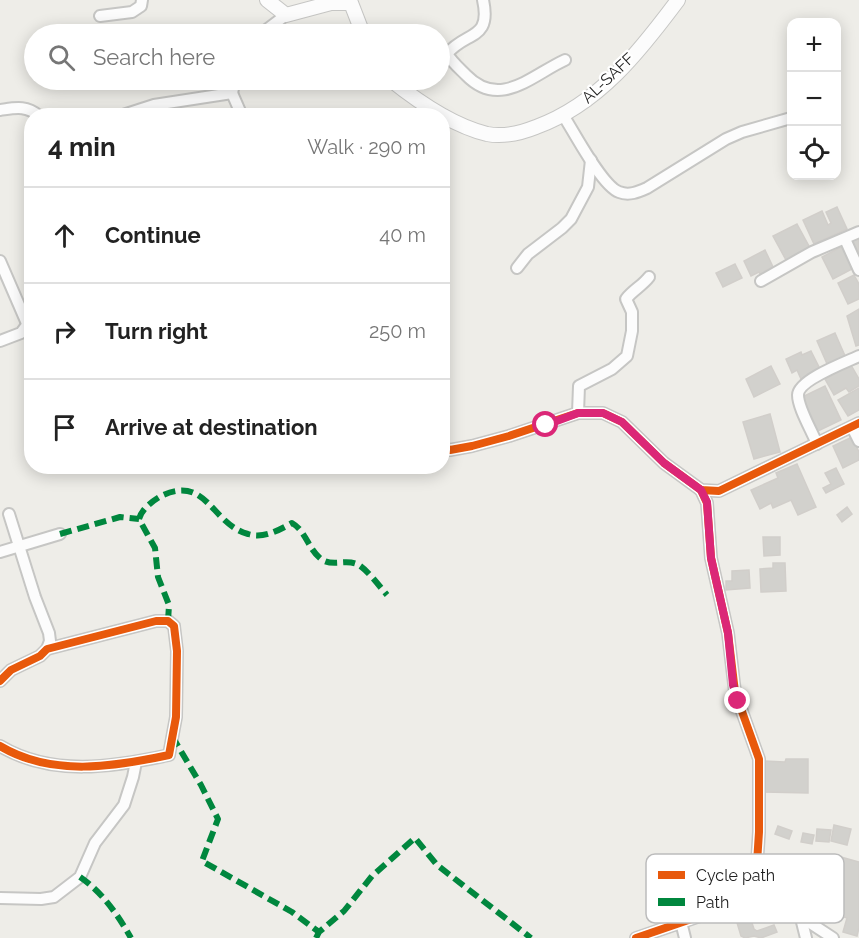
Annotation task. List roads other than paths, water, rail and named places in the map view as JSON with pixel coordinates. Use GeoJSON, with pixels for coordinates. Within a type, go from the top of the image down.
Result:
{"type":"FeatureCollection","features":[{"type":"Feature","properties":{"kind":"street"},"geometry":{"type":"LineString","coordinates":[[100,16],[132,12],[141,6],[142,0]]}},
{"type":"Feature","properties":{"kind":"street"},"geometry":{"type":"LineString","coordinates":[[267,0],[286,15]]}},
{"type":"Feature","properties":{"kind":"street"},"geometry":{"type":"LineString","coordinates":[[450,50],[480,29],[485,21],[483,0]]}},
{"type":"Feature","properties":{"kind":"street","name":"AL-SAFF"},"geometry":{"type":"LineString","coordinates":[[450,118],[487,134],[504,135],[524,132],[563,115],[596,94],[615,76],[658,27],[678,0]]}},
{"type":"Feature","properties":{"kind":"street"},"geometry":{"type":"LineString","coordinates":[[274,24],[286,15],[331,3],[353,1],[360,24]]}},
{"type":"Feature","properties":{"kind":"street"},"geometry":{"type":"LineString","coordinates":[[450,57],[479,86],[493,90],[512,88],[565,60]]}},
{"type":"Feature","properties":{"kind":"street"},"geometry":{"type":"LineString","coordinates":[[233,90],[239,108]]}},
{"type":"Feature","properties":{"kind":"street","name":"AL-SAFF"},"geometry":{"type":"LineString","coordinates":[[406,90],[433,108]]}},
{"type":"Feature","properties":{"kind":"street"},"geometry":{"type":"LineString","coordinates":[[145,108],[232,93]]}},
{"type":"Feature","properties":{"kind":"street"},"geometry":{"type":"LineString","coordinates":[[0,110],[24,109]]}},
{"type":"Feature","properties":{"kind":"street"},"geometry":{"type":"LineString","coordinates":[[563,115],[591,160],[617,192],[627,194],[637,193],[726,139],[787,119]]}},
{"type":"Feature","properties":{"kind":"street"},"geometry":{"type":"LineString","coordinates":[[517,268],[528,254],[571,219],[588,187],[591,160]]}},
{"type":"Feature","properties":{"kind":"street"},"geometry":{"type":"LineString","coordinates":[[761,281],[812,252],[859,232]]}},
{"type":"Feature","properties":{"kind":"street"},"geometry":{"type":"LineString","coordinates":[[844,239],[859,270]]}},
{"type":"Feature","properties":{"kind":"street"},"geometry":{"type":"LineString","coordinates":[[0,261],[24,318]]}},
{"type":"Feature","properties":{"kind":"street"},"geometry":{"type":"LineString","coordinates":[[578,413],[579,386],[612,369],[627,356],[632,331],[632,312],[626,299],[649,277]]}},
{"type":"Feature","properties":{"kind":"street"},"geometry":{"type":"LineString","coordinates":[[0,341],[24,332]]}},
{"type":"Feature","properties":{"kind":"street"},"geometry":{"type":"LineString","coordinates":[[817,444],[799,401],[798,393],[802,385],[813,378],[859,356]]}},
{"type":"Feature","properties":{"kind":"street"},"geometry":{"type":"LineString","coordinates":[[450,450],[481,444],[578,413],[603,413],[622,422],[664,463],[701,490],[707,502],[711,558],[728,633],[735,692],[759,759],[757,854]]}},
{"type":"Feature","properties":{"kind":"street"},"geometry":{"type":"LineString","coordinates":[[707,502],[719,491],[855,425],[859,441]]}},
{"type":"Feature","properties":{"kind":"street"},"geometry":{"type":"LineString","coordinates":[[701,490],[719,491]]}},
{"type":"Feature","properties":{"kind":"street"},"geometry":{"type":"LineString","coordinates":[[0,681],[11,670],[40,656],[47,649],[50,641],[9,514]]}},
{"type":"Feature","properties":{"kind":"street"},"geometry":{"type":"LineString","coordinates":[[0,552],[60,534]]}},
{"type":"Feature","properties":{"kind":"street"},"geometry":{"type":"LineString","coordinates":[[0,746],[36,763],[75,768],[136,762],[169,755],[176,717],[177,651],[174,626],[168,621],[156,621],[47,649]]}},
{"type":"Feature","properties":{"kind":"street"},"geometry":{"type":"LineString","coordinates":[[0,898],[54,897],[80,877],[95,843],[124,805],[136,762]]}},
{"type":"Feature","properties":{"kind":"street"},"geometry":{"type":"LineString","coordinates":[[636,938],[678,923]]}},
{"type":"Feature","properties":{"kind":"street"},"geometry":{"type":"LineString","coordinates":[[681,923],[686,938]]}},
{"type":"Feature","properties":{"kind":"street"},"geometry":{"type":"LineString","coordinates":[[802,923],[806,938]]}},
{"type":"Feature","properties":{"kind":"street"},"geometry":{"type":"LineString","coordinates":[[810,923],[833,938]]}}]}
